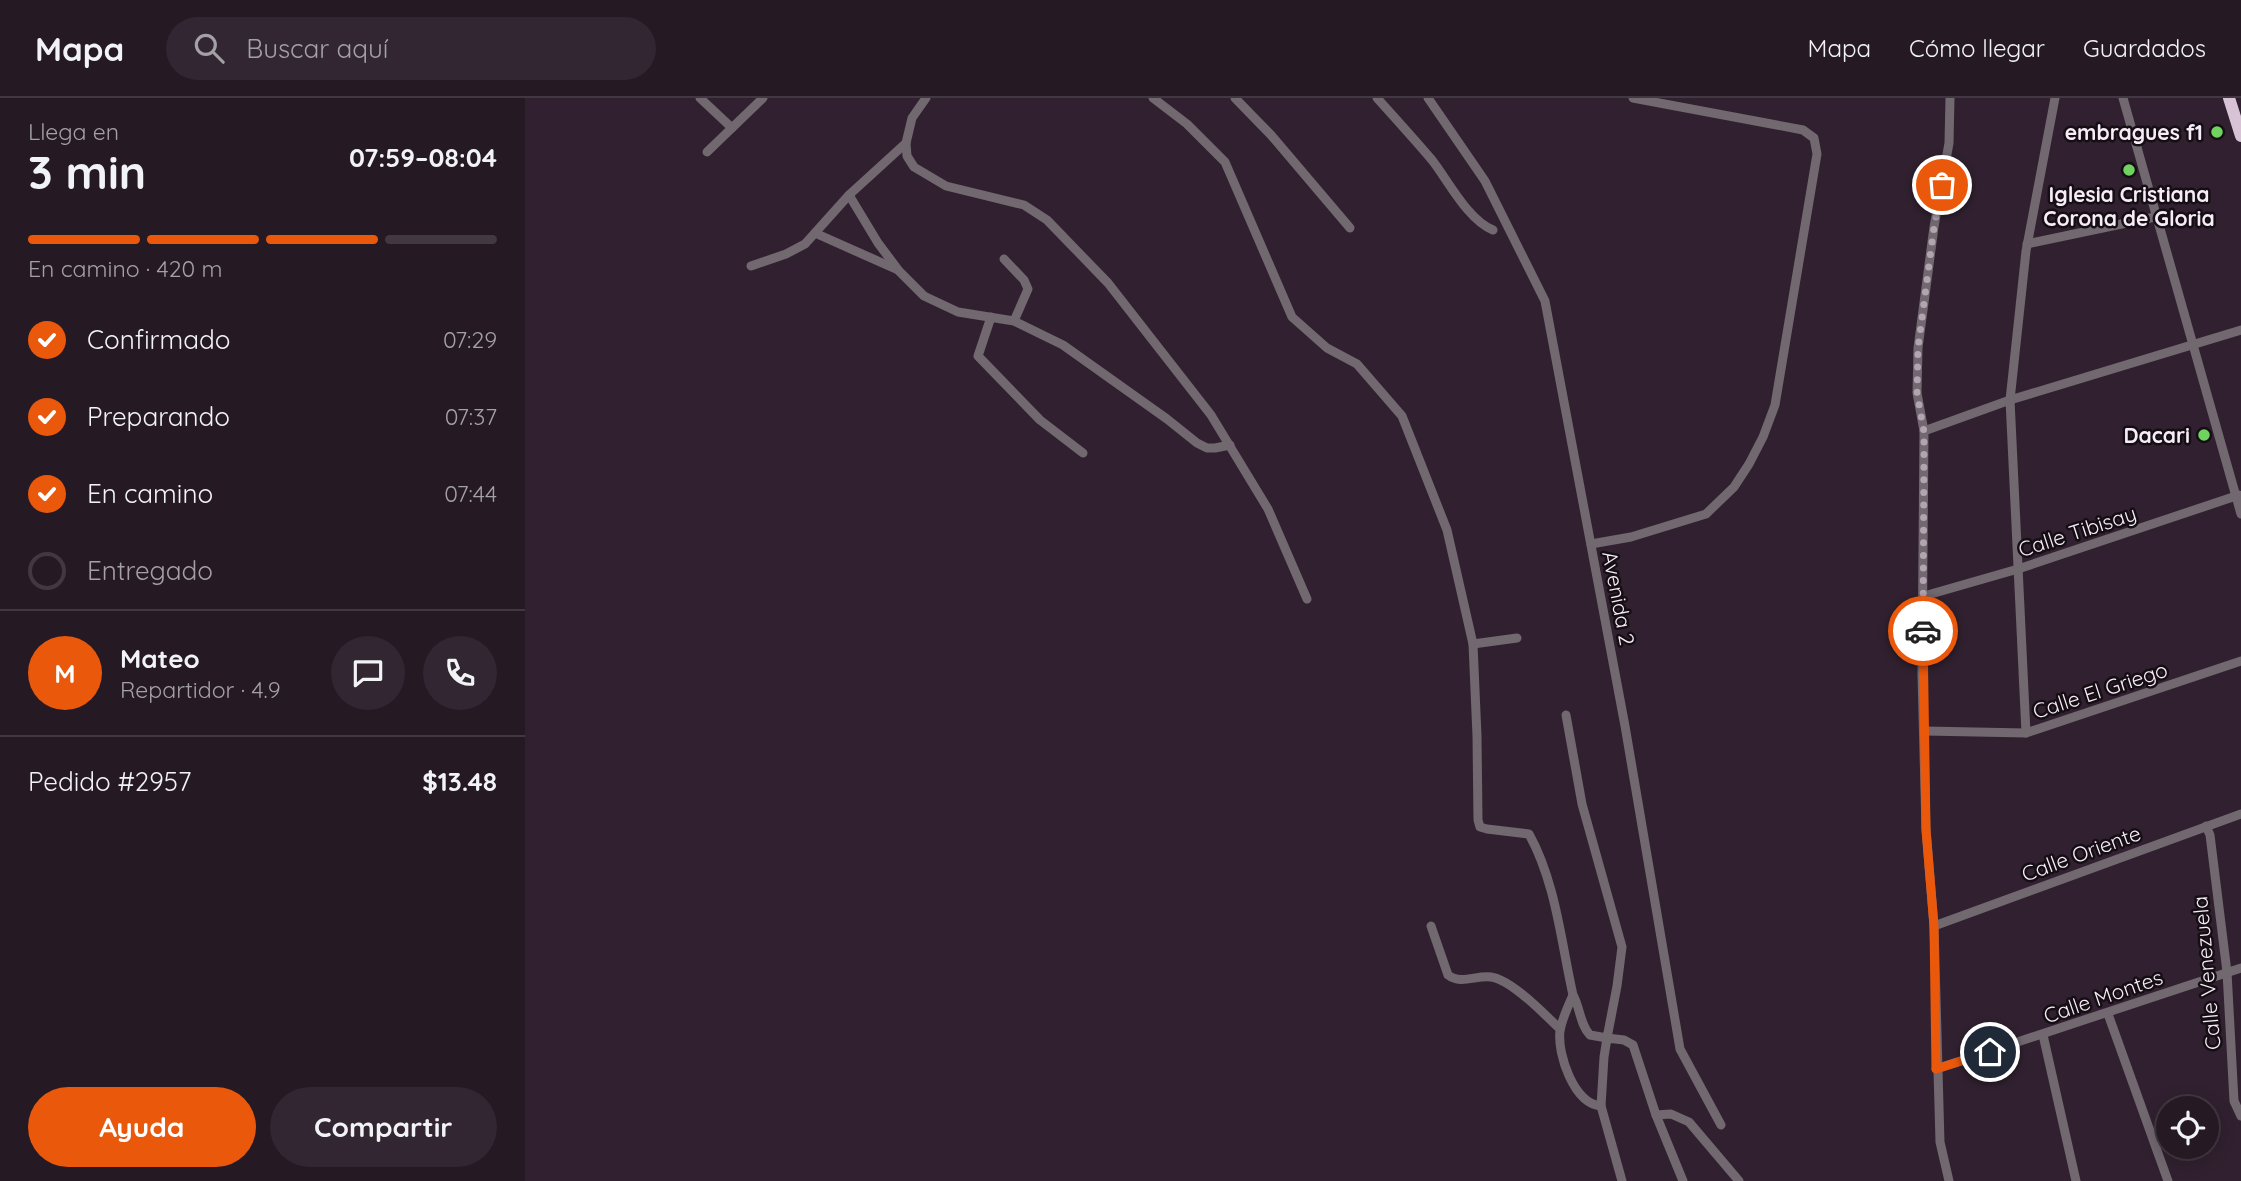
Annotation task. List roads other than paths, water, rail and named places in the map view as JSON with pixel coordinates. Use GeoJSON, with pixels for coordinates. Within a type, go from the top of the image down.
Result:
{"type":"FeatureCollection","features":[{"type":"Feature","properties":{"kind":"highway"},"geometry":{"type":"LineString","coordinates":[[2229,98],[2241,136]]}},
{"type":"Feature","properties":{"kind":"street"},"geometry":{"type":"LineString","coordinates":[[700,98],[732,128]]}},
{"type":"Feature","properties":{"kind":"street"},"geometry":{"type":"LineString","coordinates":[[707,152],[763,98]]}},
{"type":"Feature","properties":{"kind":"street"},"geometry":{"type":"LineString","coordinates":[[926,98],[912,118],[906,143],[907,156],[914,167],[946,186],[1024,205],[1047,220],[1108,283],[1211,415],[1230,444],[1268,509],[1307,598]]}},
{"type":"Feature","properties":{"kind":"street"},"geometry":{"type":"LineString","coordinates":[[1153,98],[1187,124],[1225,162],[1292,317],[1327,348],[1357,363],[1402,416],[1447,530],[1473,644],[1480,827],[1529,834],[1535,844],[1556,907],[1573,995],[1586,1031],[1590,1035],[1624,1040],[1633,1045],[1656,1115],[1683,1181]]}},
{"type":"Feature","properties":{"kind":"street"},"geometry":{"type":"LineString","coordinates":[[1235,98],[1271,135],[1350,228]]}},
{"type":"Feature","properties":{"kind":"street"},"geometry":{"type":"LineString","coordinates":[[1377,98],[1433,161],[1482,226],[1493,230]]}},
{"type":"Feature","properties":{"kind":"street","name":"Avenida 2"},"geometry":{"type":"LineString","coordinates":[[1428,98],[1485,181],[1545,301],[1625,726],[1680,1049],[1721,1125]]}},
{"type":"Feature","properties":{"kind":"street"},"geometry":{"type":"LineString","coordinates":[[1591,544],[1631,537],[1706,513],[1734,487],[1749,464],[1775,405],[1817,154],[1814,138],[1803,130],[1633,98]]}},
{"type":"Feature","properties":{"kind":"street"},"geometry":{"type":"LineString","coordinates":[[1949,98],[1949,144],[1934,227],[1918,348],[1917,393],[1924,432],[1922,675],[1926,830],[1934,926],[1940,1142],[1949,1181]]}},
{"type":"Feature","properties":{"kind":"street"},"geometry":{"type":"LineString","coordinates":[[2026,733],[2010,400],[2027,244],[2055,98]]}},
{"type":"Feature","properties":{"kind":"street"},"geometry":{"type":"LineString","coordinates":[[2123,98],[2155,217],[2239,495],[2241,514]]}},
{"type":"Feature","properties":{"kind":"street"},"geometry":{"type":"LineString","coordinates":[[751,266],[806,244],[849,195],[906,143]]}},
{"type":"Feature","properties":{"kind":"street"},"geometry":{"type":"LineString","coordinates":[[849,195],[878,243],[899,271],[924,296],[958,312],[1014,321],[1063,345],[1197,443],[1207,448],[1230,444]]}},
{"type":"Feature","properties":{"kind":"street"},"geometry":{"type":"LineString","coordinates":[[2027,244],[2155,217]]}},
{"type":"Feature","properties":{"kind":"street"},"geometry":{"type":"LineString","coordinates":[[815,233],[899,271]]}},
{"type":"Feature","properties":{"kind":"street"},"geometry":{"type":"LineString","coordinates":[[1004,258],[1024,280],[1028,289],[1014,321]]}},
{"type":"Feature","properties":{"kind":"street"},"geometry":{"type":"LineString","coordinates":[[991,317],[978,356],[1040,420],[1083,453]]}},
{"type":"Feature","properties":{"kind":"street"},"geometry":{"type":"LineString","coordinates":[[1924,432],[2010,400],[2241,330]]}},
{"type":"Feature","properties":{"kind":"street","name":"Calle Tibisay"},"geometry":{"type":"LineString","coordinates":[[1924,596],[2018,569],[2239,495]]}},
{"type":"Feature","properties":{"kind":"street"},"geometry":{"type":"LineString","coordinates":[[1473,644],[1517,638]]}},
{"type":"Feature","properties":{"kind":"street","name":"Calle El Griego"},"geometry":{"type":"LineString","coordinates":[[1925,731],[2026,733],[2241,662]]}},
{"type":"Feature","properties":{"kind":"street"},"geometry":{"type":"LineString","coordinates":[[1566,715],[1582,804],[1622,947],[1604,1057],[1601,1106],[1622,1181]]}},
{"type":"Feature","properties":{"kind":"street","name":"Calle Oriente"},"geometry":{"type":"LineString","coordinates":[[1934,926],[2241,814]]}},
{"type":"Feature","properties":{"kind":"street","name":"Calle Venezuela"},"geometry":{"type":"LineString","coordinates":[[2206,826],[2210,835],[2227,972],[2234,1101],[2241,1116]]}},
{"type":"Feature","properties":{"kind":"street"},"geometry":{"type":"LineString","coordinates":[[1431,926],[1448,975],[1452,979],[1490,977],[1500,980],[1522,994],[1560,1029]]}},
{"type":"Feature","properties":{"kind":"street","name":"Calle Montes"},"geometry":{"type":"LineString","coordinates":[[1936,1069],[2241,968]]}},
{"type":"Feature","properties":{"kind":"street"},"geometry":{"type":"LineString","coordinates":[[1573,995],[1560,1029],[1559,1048],[1571,1081],[1585,1100],[1601,1106]]}},
{"type":"Feature","properties":{"kind":"street"},"geometry":{"type":"LineString","coordinates":[[2108,1014],[2168,1181]]}},
{"type":"Feature","properties":{"kind":"street"},"geometry":{"type":"LineString","coordinates":[[2043,1035],[2076,1181]]}},
{"type":"Feature","properties":{"kind":"street"},"geometry":{"type":"LineString","coordinates":[[1656,1115],[1671,1114],[1689,1122],[1739,1181]]}},
{"type":"Feature","properties":{"kind":"place","name":"embragues f1"},"geometry":{"type":"Point","coordinates":[2217,132]}},
{"type":"Feature","properties":{"kind":"place","name":"Iglesia Cristiana Corona de Gloria"},"geometry":{"type":"Point","coordinates":[2129,170]}},
{"type":"Feature","properties":{"kind":"place","name":"Dacari"},"geometry":{"type":"Point","coordinates":[2204,435]}}]}
